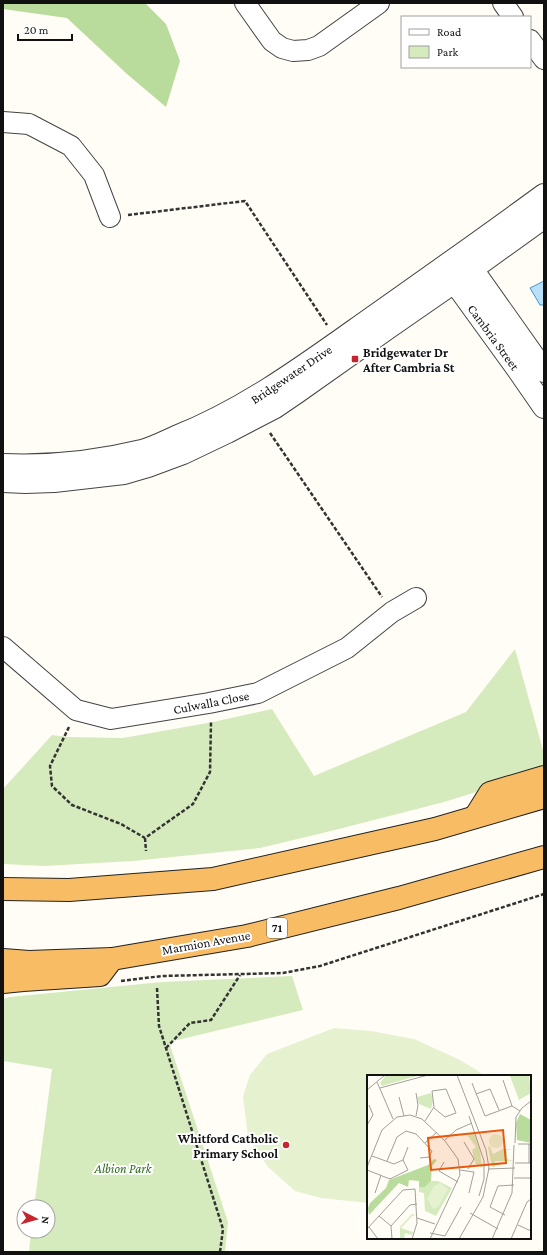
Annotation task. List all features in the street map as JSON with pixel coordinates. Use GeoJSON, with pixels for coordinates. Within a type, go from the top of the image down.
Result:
{"type":"FeatureCollection","features":[{"type":"Feature","properties":{"kind":"highway"},"geometry":{"type":"LineString","coordinates":[[475,817],[490,793],[544,777]]}},
{"type":"Feature","properties":{"kind":"highway"},"geometry":{"type":"LineString","coordinates":[[3,889],[69,890],[213,879],[435,829],[544,797]]}},
{"type":"Feature","properties":{"kind":"highway","name":"Marmion Avenue"},"geometry":{"type":"LineString","coordinates":[[3,960],[29,962],[112,959],[224,940],[399,898],[544,857]]}},
{"type":"Feature","properties":{"kind":"highway"},"geometry":{"type":"LineString","coordinates":[[3,982],[100,975],[112,959]]}},
{"type":"Feature","properties":{"kind":"street"},"geometry":{"type":"LineString","coordinates":[[245,3],[272,41],[282,48],[293,50],[308,50],[319,46],[379,3]]}},
{"type":"Feature","properties":{"kind":"street"},"geometry":{"type":"LineString","coordinates":[[503,3],[512,16]]}},
{"type":"Feature","properties":{"kind":"street"},"geometry":{"type":"LineString","coordinates":[[531,41],[544,58]]}},
{"type":"Feature","properties":{"kind":"street"},"geometry":{"type":"LineString","coordinates":[[3,122],[29,124],[71,146],[94,175],[110,217]]}},
{"type":"Feature","properties":{"kind":"street","name":"Bridgewater Drive"},"geometry":{"type":"LineString","coordinates":[[3,481],[54,481],[124,473],[183,453],[258,416],[297,392],[467,262],[544,196]]}},
{"type":"Feature","properties":{"kind":"street","name":"Bridgewater Drive"},"geometry":{"type":"LineString","coordinates":[[467,262],[544,217]]}},
{"type":"Feature","properties":{"kind":"street","name":"Cambria Street"},"geometry":{"type":"LineString","coordinates":[[467,262],[544,371]]}},
{"type":"Feature","properties":{"kind":"street","name":"Bridgewater Drive"},"geometry":{"type":"LineString","coordinates":[[3,465],[26,466],[72,463],[143,451],[190,432],[249,402],[303,368],[339,342],[449,275]]}},
{"type":"Feature","properties":{"kind":"street","name":"Cambria Street"},"geometry":{"type":"LineString","coordinates":[[449,275],[544,407]]}},
{"type":"Feature","properties":{"kind":"street","name":"Culwalla Close"},"geometry":{"type":"LineString","coordinates":[[3,647],[76,710],[111,719],[209,703],[258,692],[347,648],[392,612],[416,598]]}},
{"type":"Feature","properties":{"kind":"path"},"geometry":{"type":"LineString","coordinates":[[110,217],[245,200],[339,342]]}},
{"type":"Feature","properties":{"kind":"path"},"geometry":{"type":"LineString","coordinates":[[258,416],[392,612]]}},
{"type":"Feature","properties":{"kind":"path"},"geometry":{"type":"LineString","coordinates":[[145,838],[193,804],[210,772],[211,724],[209,703]]}},
{"type":"Feature","properties":{"kind":"path"},"geometry":{"type":"LineString","coordinates":[[76,710],[50,766],[52,786],[72,805],[121,824],[145,838]]}},
{"type":"Feature","properties":{"kind":"path"},"geometry":{"type":"LineString","coordinates":[[145,838],[146,851]]}},
{"type":"Feature","properties":{"kind":"path"},"geometry":{"type":"LineString","coordinates":[[117,981],[162,976],[284,974],[320,966],[544,894]]}},
{"type":"Feature","properties":{"kind":"path"},"geometry":{"type":"LineString","coordinates":[[166,1048],[190,1022],[211,1020],[240,975]]}},
{"type":"Feature","properties":{"kind":"path"},"geometry":{"type":"LineString","coordinates":[[157,988],[159,1026],[223,1229],[220,1252]]}},
{"type":"Feature","properties":{"kind":"green space"},"geometry":{"type":"Polygon","coordinates":[[[3,3],[145,3],[166,24],[180,61],[166,107],[127,74],[67,18],[3,9],[3,3]]]}},
{"type":"Feature","properties":{"kind":"green space"},"geometry":{"type":"Polygon","coordinates":[[[515,649],[544,754],[544,771],[444,802],[260,848],[133,861],[44,866],[3,864],[3,789],[52,735],[68,737],[123,738],[213,722],[272,709],[314,776],[466,712],[515,649]]]}},
{"type":"Feature","properties":{"kind":"green space","name":"Albion Park"},"geometry":{"type":"Polygon","coordinates":[[[292,976],[303,1010],[169,1042],[228,1222],[225,1252],[29,1252],[30,1239],[56,1239],[56,1199],[35,1199],[52,1069],[3,1061],[3,999],[10,997],[162,982],[292,976]]]}},
{"type":"Feature","properties":{"kind":"green space"},"geometry":{"type":"Polygon","coordinates":[[[334,1028],[371,1031],[414,1039],[458,1059],[483,1075],[367,1075],[367,1203],[321,1198],[295,1191],[268,1167],[248,1137],[243,1096],[250,1075],[267,1054],[334,1028]]]}},
{"type":"Feature","properties":{"kind":"water"},"geometry":{"type":"Polygon","coordinates":[[[544,281],[544,305],[540,305],[530,288],[544,281]]]}},
{"type":"Feature","properties":{"kind":"place","name":"Bridgewater Dr After Cambria St"},"geometry":{"type":"Point","coordinates":[355,359]}},
{"type":"Feature","properties":{"kind":"place","name":"Whitford Catholic Primary School"},"geometry":{"type":"Point","coordinates":[286,1145]}}]}
